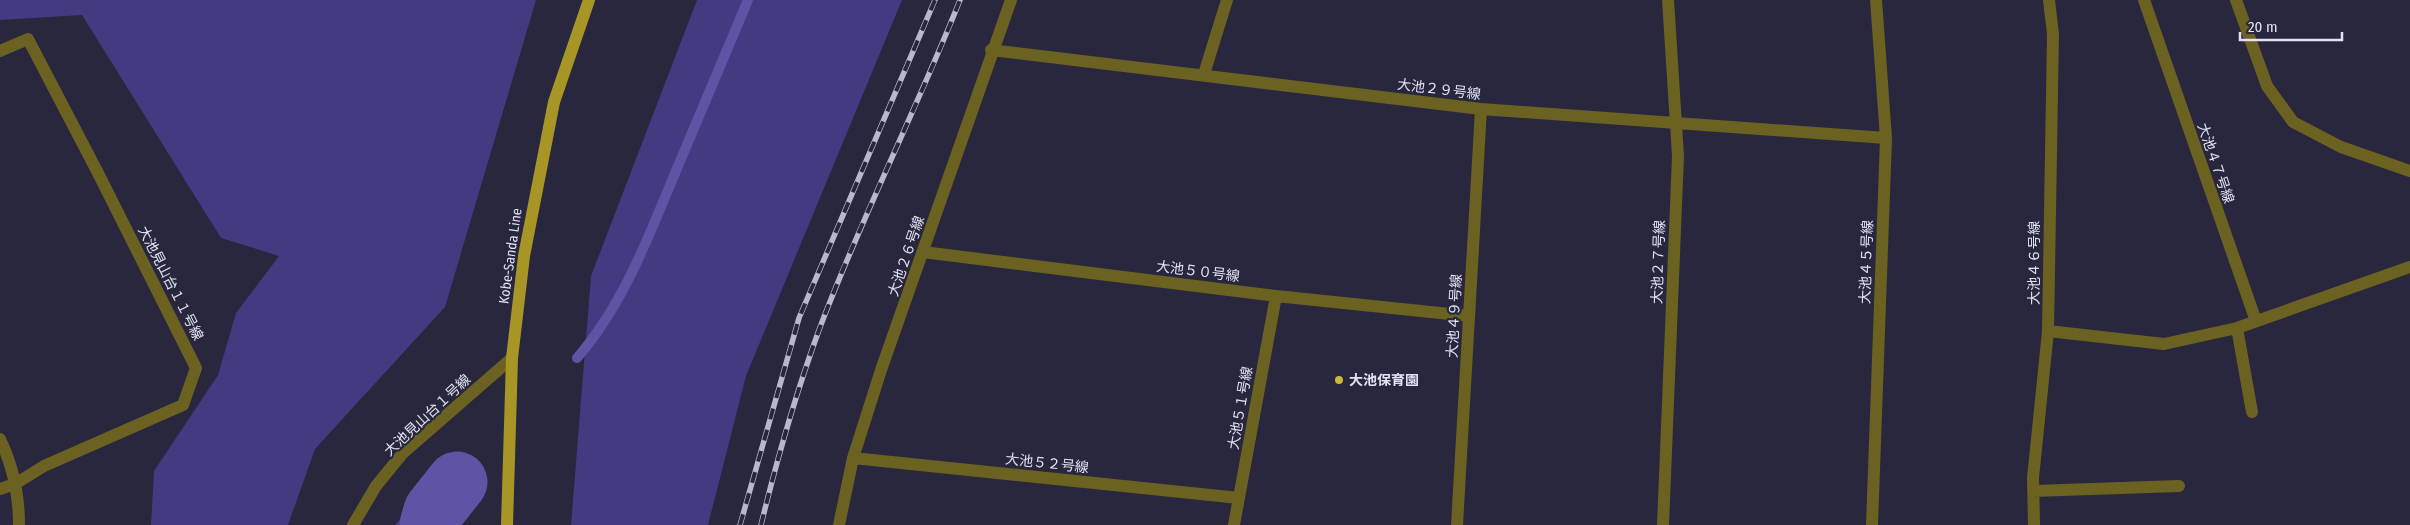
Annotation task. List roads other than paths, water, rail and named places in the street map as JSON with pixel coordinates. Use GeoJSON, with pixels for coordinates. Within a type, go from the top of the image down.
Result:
{"type":"FeatureCollection","features":[{"type":"Feature","properties":{"kind":"main road","name":"Kobe-Sanda Line"},"geometry":{"type":"LineString","coordinates":[[507,525],[512,358],[524,256],[542,153],[554,102],[589,0]]}},
{"type":"Feature","properties":{"kind":"street","name":"大池２６号線"},"geometry":{"type":"LineString","coordinates":[[839,525],[853,458],[881,370],[1011,0]]}},
{"type":"Feature","properties":{"kind":"street"},"geometry":{"type":"LineString","coordinates":[[1204,74],[1227,0]]}},
{"type":"Feature","properties":{"kind":"street","name":"大池２７号線"},"geometry":{"type":"LineString","coordinates":[[1663,525],[1677,123],[1668,0]]}},
{"type":"Feature","properties":{"kind":"street","name":"大池４５号線"},"geometry":{"type":"LineString","coordinates":[[1872,525],[1886,138],[1876,0]]}},
{"type":"Feature","properties":{"kind":"street","name":"大池４６号線"},"geometry":{"type":"LineString","coordinates":[[2034,525],[2033,491],[2048,331],[2053,34],[2049,0]]}},
{"type":"Feature","properties":{"kind":"street","name":"大池４７号線"},"geometry":{"type":"LineString","coordinates":[[2144,0],[2256,321]]}},
{"type":"Feature","properties":{"kind":"street"},"geometry":{"type":"LineString","coordinates":[[2236,0],[2266,86],[2293,122],[2341,146],[2410,171]]}},
{"type":"Feature","properties":{"kind":"street","name":"大池見山台１１号線"},"geometry":{"type":"LineString","coordinates":[[0,51],[28,39],[196,368],[183,405],[44,466],[15,484]]}},
{"type":"Feature","properties":{"kind":"street","name":"大池２９号線"},"geometry":{"type":"LineString","coordinates":[[992,50],[1204,74],[1481,109],[1886,138]]}},
{"type":"Feature","properties":{"kind":"street","name":"大池４９号線"},"geometry":{"type":"LineString","coordinates":[[1457,525],[1481,109]]}},
{"type":"Feature","properties":{"kind":"street","name":"大池５０号線"},"geometry":{"type":"LineString","coordinates":[[923,252],[1276,296],[1469,316]]}},
{"type":"Feature","properties":{"kind":"street"},"geometry":{"type":"LineString","coordinates":[[2048,331],[2164,344],[2237,328],[2410,268]]}},
{"type":"Feature","properties":{"kind":"street","name":"大池５１号線"},"geometry":{"type":"LineString","coordinates":[[1234,525],[1276,296]]}},
{"type":"Feature","properties":{"kind":"street"},"geometry":{"type":"LineString","coordinates":[[2237,328],[2252,412]]}},
{"type":"Feature","properties":{"kind":"street","name":"大池見山台１号線"},"geometry":{"type":"LineString","coordinates":[[353,525],[376,486],[404,453],[512,358]]}},
{"type":"Feature","properties":{"kind":"street"},"geometry":{"type":"LineString","coordinates":[[0,439],[6,452],[15,484],[19,525]]}},
{"type":"Feature","properties":{"kind":"street","name":"大池５２号線"},"geometry":{"type":"LineString","coordinates":[[853,458],[1239,498]]}},
{"type":"Feature","properties":{"kind":"street"},"geometry":{"type":"LineString","coordinates":[[0,489],[15,484]]}},
{"type":"Feature","properties":{"kind":"street"},"geometry":{"type":"LineString","coordinates":[[2033,491],[2179,486]]}},
{"type":"Feature","properties":{"kind":"waterway"},"geometry":{"type":"LineString","coordinates":[[577,358],[607,317],[632,272],[748,0]]}},
{"type":"Feature","properties":{"kind":"waterway"},"geometry":{"type":"LineString","coordinates":[[430,525],[434,511],[457,482]]}},
{"type":"Feature","properties":{"kind":"railway"},"geometry":{"type":"LineString","coordinates":[[740,525],[799,318],[935,0]]}},
{"type":"Feature","properties":{"kind":"railway"},"geometry":{"type":"LineString","coordinates":[[761,525],[787,426],[819,330],[835,288],[960,0]]}},
{"type":"Feature","properties":{"kind":"place","name":"大池保育園"},"geometry":{"type":"Point","coordinates":[1339,380]}}]}
